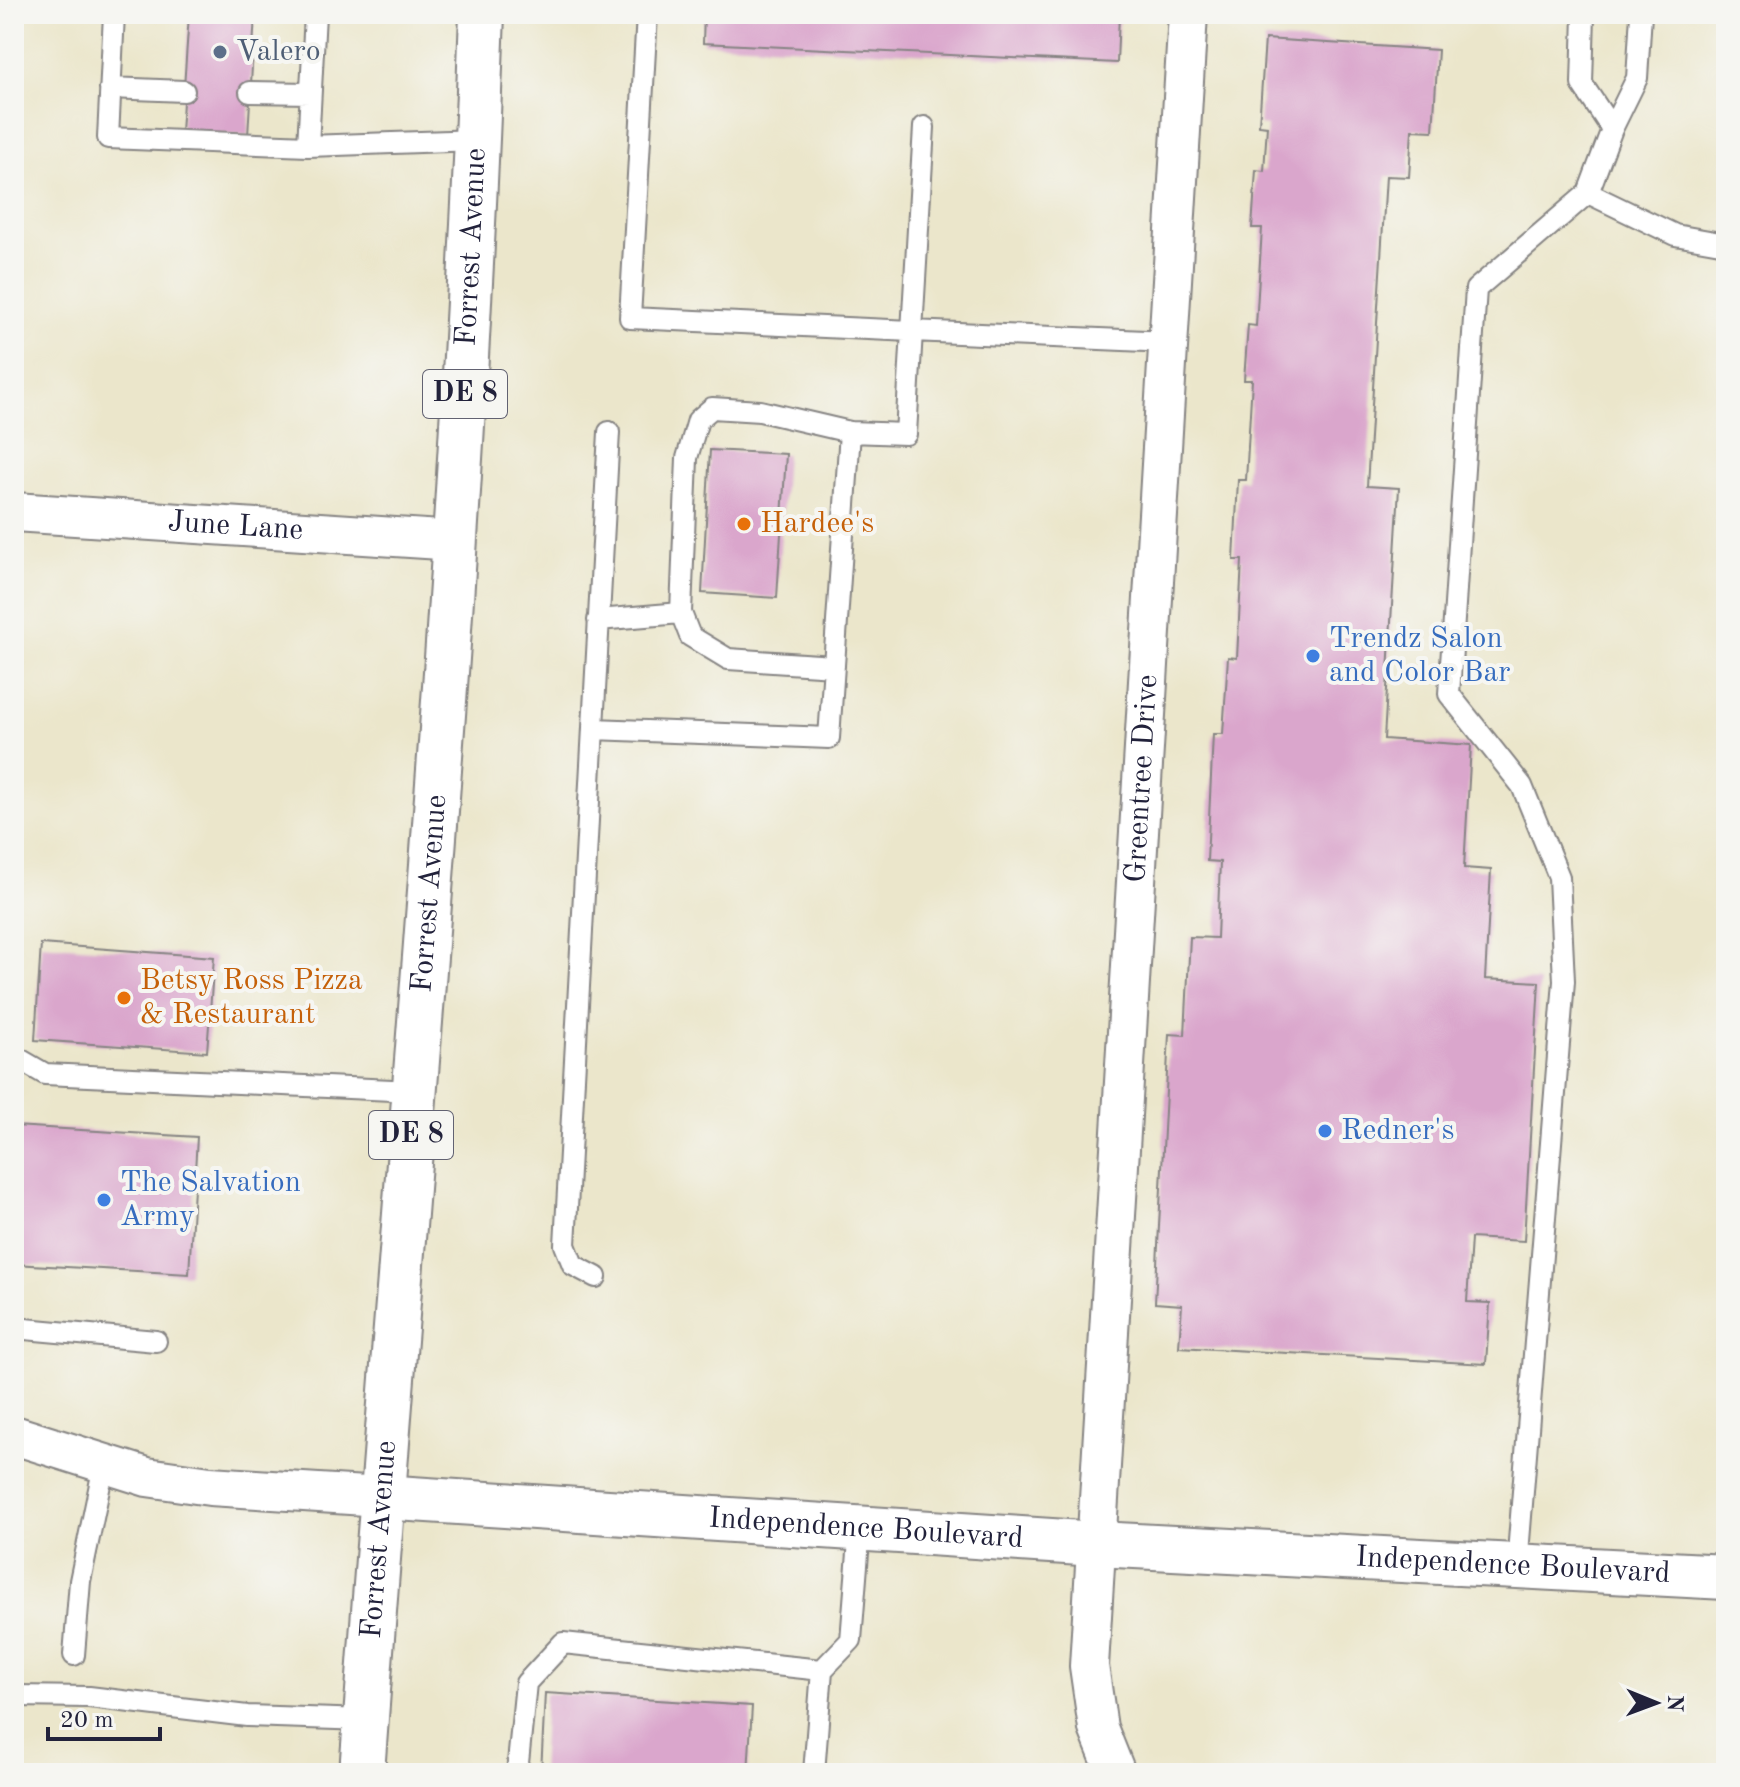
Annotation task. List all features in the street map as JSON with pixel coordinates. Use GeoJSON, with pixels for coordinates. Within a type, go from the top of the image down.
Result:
{"type":"FeatureCollection","features":[{"type":"Feature","properties":{"kind":"main road","name":"Forrest Avenue"},"geometry":{"type":"LineString","coordinates":[[362,1773],[456,541],[482,14]]}},
{"type":"Feature","properties":{"kind":"main road","name":"Independence Boulevard"},"geometry":{"type":"LineString","coordinates":[[381,1497],[1097,1544],[1726,1577]]}},
{"type":"Feature","properties":{"kind":"street","name":"Greentree Drive"},"geometry":{"type":"LineString","coordinates":[[1116,1773],[1098,1728],[1089,1666],[1188,14]]}},
{"type":"Feature","properties":{"kind":"street","name":"June Lane"},"geometry":{"type":"LineString","coordinates":[[14,512],[456,541]]}},
{"type":"Feature","properties":{"kind":"street","name":"Independence Boulevard"},"geometry":{"type":"LineString","coordinates":[[14,1435],[147,1477],[210,1486],[381,1497]]}},
{"type":"Feature","properties":{"kind":"lane"},"geometry":{"type":"LineString","coordinates":[[114,14],[108,138],[308,146],[477,140]]}},
{"type":"Feature","properties":{"kind":"lane"},"geometry":{"type":"LineString","coordinates":[[308,146],[315,14]]}},
{"type":"Feature","properties":{"kind":"lane"},"geometry":{"type":"LineString","coordinates":[[647,14],[630,318],[1169,342]]}},
{"type":"Feature","properties":{"kind":"lane"},"geometry":{"type":"LineString","coordinates":[[1584,14],[1582,84],[1612,129]]}},
{"type":"Feature","properties":{"kind":"lane"},"geometry":{"type":"LineString","coordinates":[[1517,1566],[1564,981],[1559,877],[1522,786],[1449,694],[1476,289],[1588,193],[1612,129],[1637,78],[1641,14]]}},
{"type":"Feature","properties":{"kind":"lane"},"geometry":{"type":"LineString","coordinates":[[110,88],[184,91]]}},
{"type":"Feature","properties":{"kind":"lane"},"geometry":{"type":"LineString","coordinates":[[250,92],[310,93]]}},
{"type":"Feature","properties":{"kind":"lane"},"geometry":{"type":"LineString","coordinates":[[834,666],[728,659],[690,636],[681,613],[687,458],[698,420],[712,408],[760,411],[850,432],[906,434],[924,127]]}},
{"type":"Feature","properties":{"kind":"lane"},"geometry":{"type":"LineString","coordinates":[[1588,193],[1675,235],[1726,244]]}},
{"type":"Feature","properties":{"kind":"lane"},"geometry":{"type":"LineString","coordinates":[[596,1277],[573,1265],[565,1245],[609,432]]}},
{"type":"Feature","properties":{"kind":"lane"},"geometry":{"type":"LineString","coordinates":[[593,729],[829,738],[850,432]]}},
{"type":"Feature","properties":{"kind":"lane"},"geometry":{"type":"LineString","coordinates":[[598,620],[681,613]]}},
{"type":"Feature","properties":{"kind":"lane"},"geometry":{"type":"LineString","coordinates":[[14,1056],[45,1074],[414,1091]]}},
{"type":"Feature","properties":{"kind":"lane"},"geometry":{"type":"LineString","coordinates":[[14,1328],[156,1341]]}},
{"type":"Feature","properties":{"kind":"lane"},"geometry":{"type":"LineString","coordinates":[[74,1655],[80,1581],[104,1465]]}},
{"type":"Feature","properties":{"kind":"lane"},"geometry":{"type":"LineString","coordinates":[[814,1773],[822,1670],[851,1640],[860,1528]]}},
{"type":"Feature","properties":{"kind":"lane"},"geometry":{"type":"LineString","coordinates":[[517,1773],[526,1683],[563,1643],[822,1670]]}},
{"type":"Feature","properties":{"kind":"lane"},"geometry":{"type":"LineString","coordinates":[[14,1696],[89,1697],[247,1716],[366,1720]]}},
{"type":"Feature","properties":{"kind":"building","name":"Valero"},"geometry":{"type":"Polygon","coordinates":[[[189,14],[255,14],[248,136],[181,132],[189,14]]]}},
{"type":"Feature","properties":{"kind":"building"},"geometry":{"type":"Polygon","coordinates":[[[704,14],[1119,14],[1117,63],[703,43],[704,14]]]}},
{"type":"Feature","properties":{"kind":"building"},"geometry":{"type":"Polygon","coordinates":[[[1265,39],[1438,50],[1433,131],[1412,130],[1409,177],[1386,176],[1367,486],[1399,488],[1384,739],[1471,745],[1464,868],[1491,870],[1485,979],[1539,982],[1524,1241],[1471,1238],[1467,1302],[1490,1303],[1486,1364],[1179,1347],[1182,1305],[1155,1303],[1169,1034],[1185,1035],[1190,937],[1217,938],[1220,862],[1207,861],[1213,734],[1223,734],[1228,657],[1237,658],[1242,560],[1234,560],[1238,480],[1246,480],[1252,380],[1244,380],[1248,325],[1256,326],[1262,228],[1252,228],[1256,170],[1264,171],[1267,126],[1259,125],[1265,39]]]}},
{"type":"Feature","properties":{"kind":"building","name":"Hardee's"},"geometry":{"type":"Polygon","coordinates":[[[710,450],[786,454],[777,598],[702,593],[710,450]]]}},
{"type":"Feature","properties":{"kind":"building","name":"Betsy Ross Pizza & Restaurant"},"geometry":{"type":"Polygon","coordinates":[[[41,944],[214,957],[207,1052],[35,1040],[41,944]]]}},
{"type":"Feature","properties":{"kind":"building","name":"The Salvation Army"},"geometry":{"type":"Polygon","coordinates":[[[14,1126],[197,1137],[189,1274],[14,1264],[14,1126]]]}},
{"type":"Feature","properties":{"kind":"building"},"geometry":{"type":"Polygon","coordinates":[[[545,1693],[752,1706],[748,1773],[541,1773],[545,1693]]]}},
{"type":"Feature","properties":{"kind":"place","name":"Valero"},"geometry":{"type":"Point","coordinates":[220,52]}},
{"type":"Feature","properties":{"kind":"place","name":"Hardee's"},"geometry":{"type":"Point","coordinates":[744,524]}},
{"type":"Feature","properties":{"kind":"place","name":"Trendz Salon and Color Bar"},"geometry":{"type":"Point","coordinates":[1313,656]}},
{"type":"Feature","properties":{"kind":"place","name":"Betsy Ross Pizza & Restaurant"},"geometry":{"type":"Point","coordinates":[124,998]}},
{"type":"Feature","properties":{"kind":"place","name":"Redner's"},"geometry":{"type":"Point","coordinates":[1325,1131]}},
{"type":"Feature","properties":{"kind":"place","name":"The Salvation Army"},"geometry":{"type":"Point","coordinates":[104,1200]}}]}
